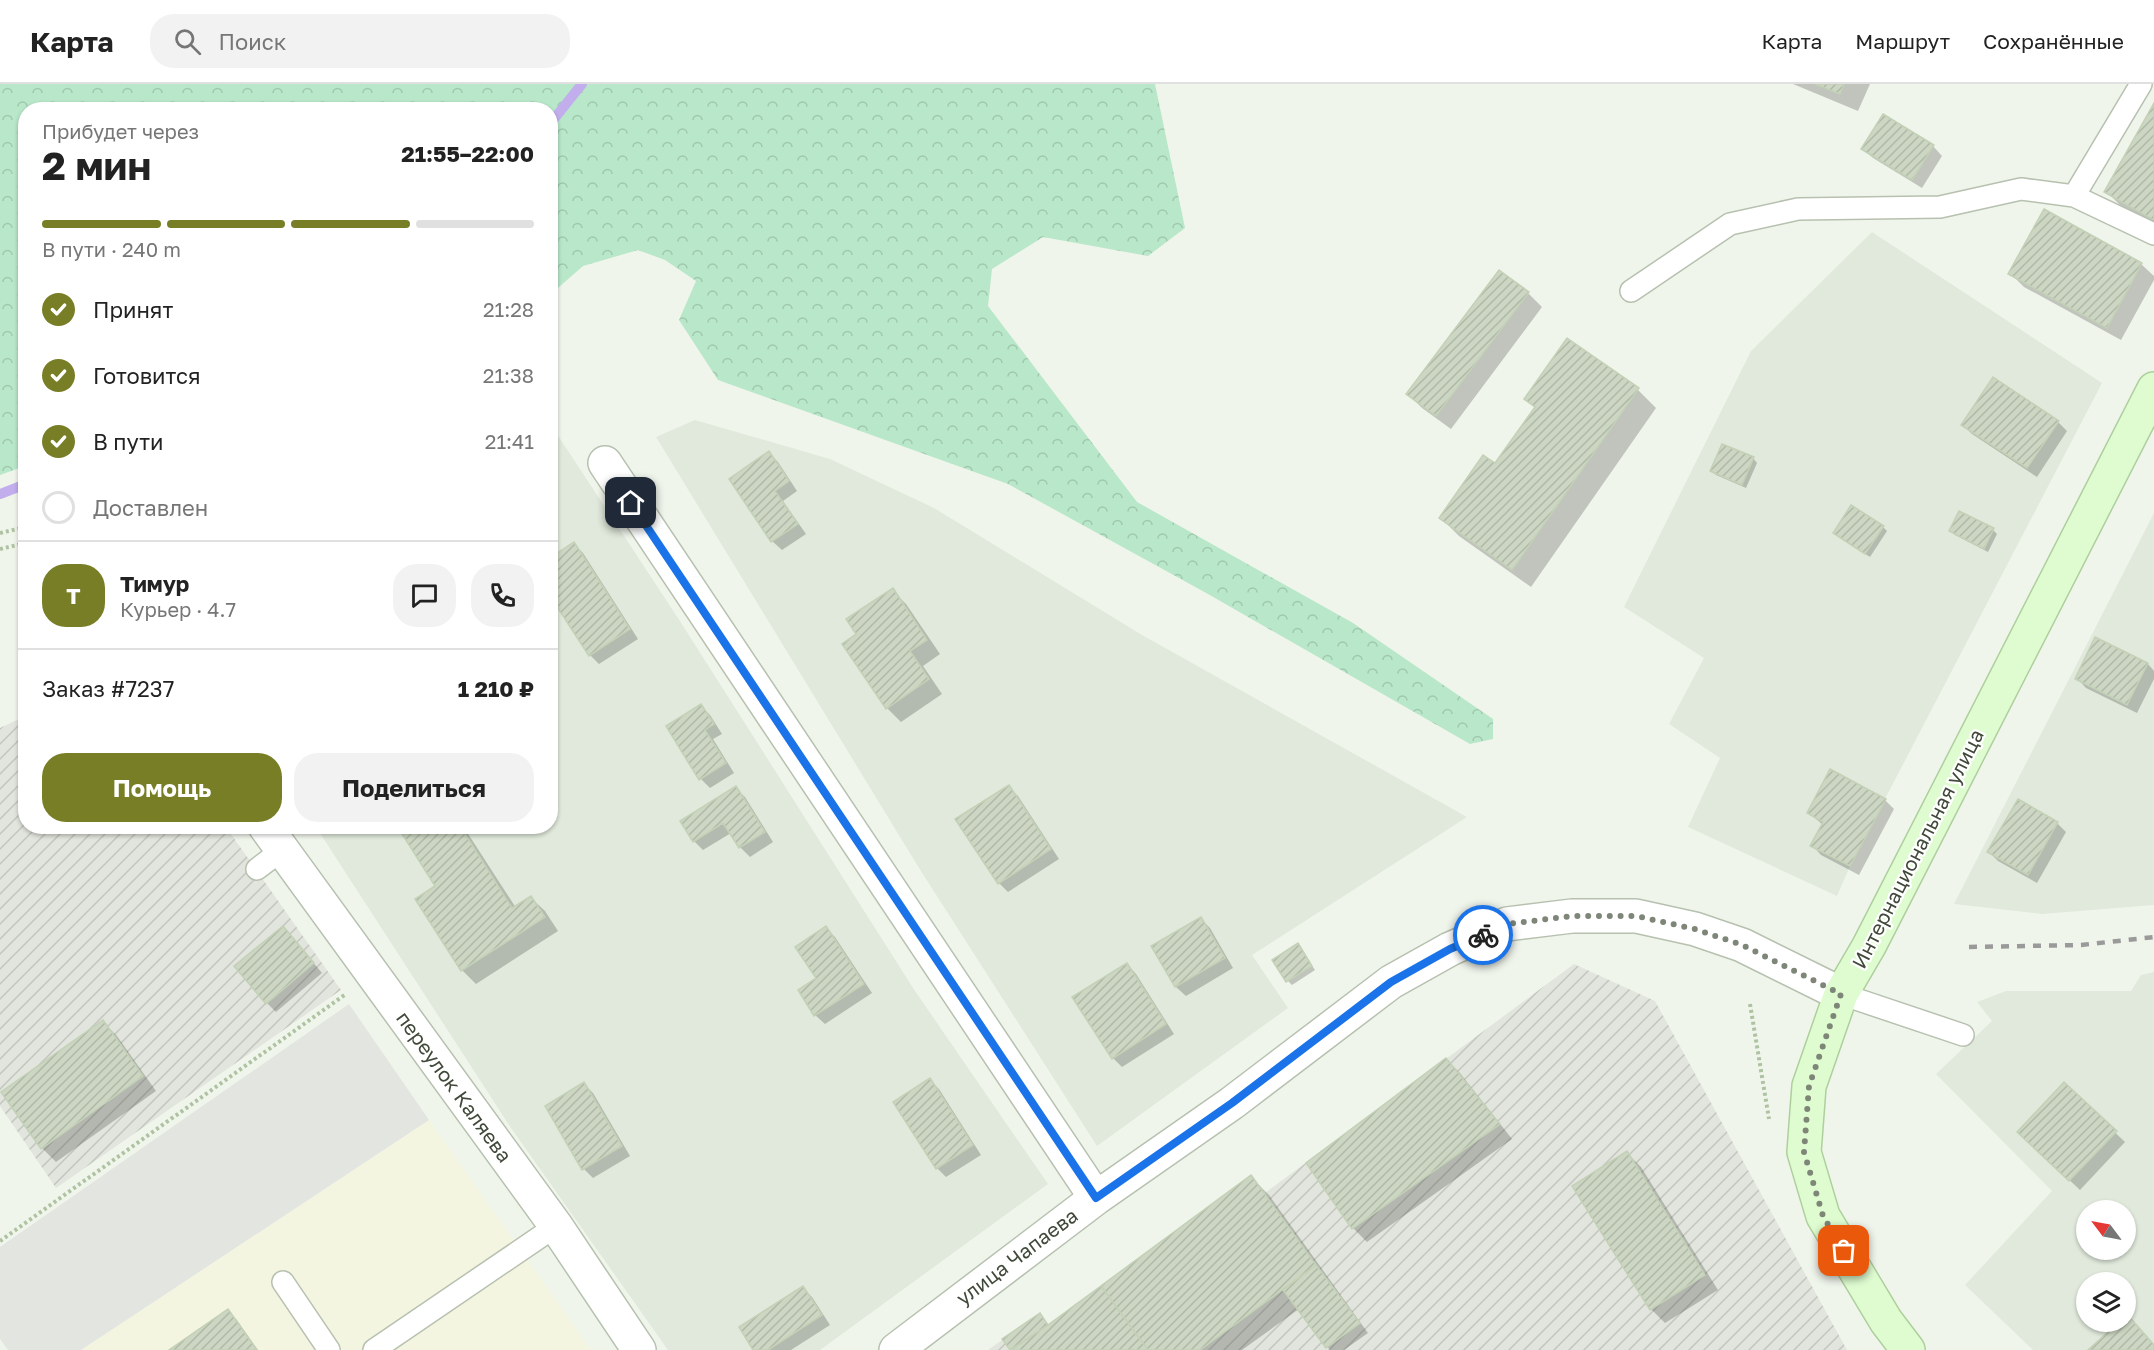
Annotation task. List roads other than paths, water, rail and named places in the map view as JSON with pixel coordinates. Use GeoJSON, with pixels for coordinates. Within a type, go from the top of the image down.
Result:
{"type":"FeatureCollection","features":[{"type":"Feature","properties":{"kind":"main road","name":"Интернациональная улица"},"geometry":{"type":"LineString","coordinates":[[1908,1350],[1886,1321],[1823,1216],[1804,1152],[1809,1086],[1841,994],[1869,946],[2154,389]]}},
{"type":"Feature","properties":{"kind":"street"},"geometry":{"type":"LineString","coordinates":[[605,463],[1096,1198]]}},
{"type":"Feature","properties":{"kind":"street","name":"переулок Каляева"},"geometry":{"type":"LineString","coordinates":[[273,838],[556,1226],[639,1350]]}},
{"type":"Feature","properties":{"kind":"street","name":"улица Чапаева"},"geometry":{"type":"LineString","coordinates":[[896,1350],[1096,1198],[1232,1103],[1391,982],[1450,949],[1508,924],[1572,916],[1636,916],[1695,929],[1742,945],[1841,994]]}},
{"type":"Feature","properties":{"kind":"lane"},"geometry":{"type":"LineString","coordinates":[[2074,196],[2142,84]]}},
{"type":"Feature","properties":{"kind":"lane"},"geometry":{"type":"LineString","coordinates":[[1631,291],[1730,224],[1798,209],[1940,207],[2021,189],[2074,196],[2154,234]]}},
{"type":"Feature","properties":{"kind":"lane"},"geometry":{"type":"LineString","coordinates":[[257,869],[273,838]]}},
{"type":"Feature","properties":{"kind":"lane"},"geometry":{"type":"LineString","coordinates":[[1841,994],[1963,1035]]}},
{"type":"Feature","properties":{"kind":"lane"},"geometry":{"type":"LineString","coordinates":[[374,1350],[556,1226]]}},
{"type":"Feature","properties":{"kind":"lane"},"geometry":{"type":"LineString","coordinates":[[282,1282],[329,1350]]}},
{"type":"Feature","properties":{"kind":"waterway"},"geometry":{"type":"LineString","coordinates":[[558,114],[582,84]]}},
{"type":"Feature","properties":{"kind":"waterway"},"geometry":{"type":"LineString","coordinates":[[0,494],[18,487]]}},
{"type":"Feature","properties":{"kind":"railway"},"geometry":{"type":"LineString","coordinates":[[1969,947],[2081,945],[2154,937]]}}]}
